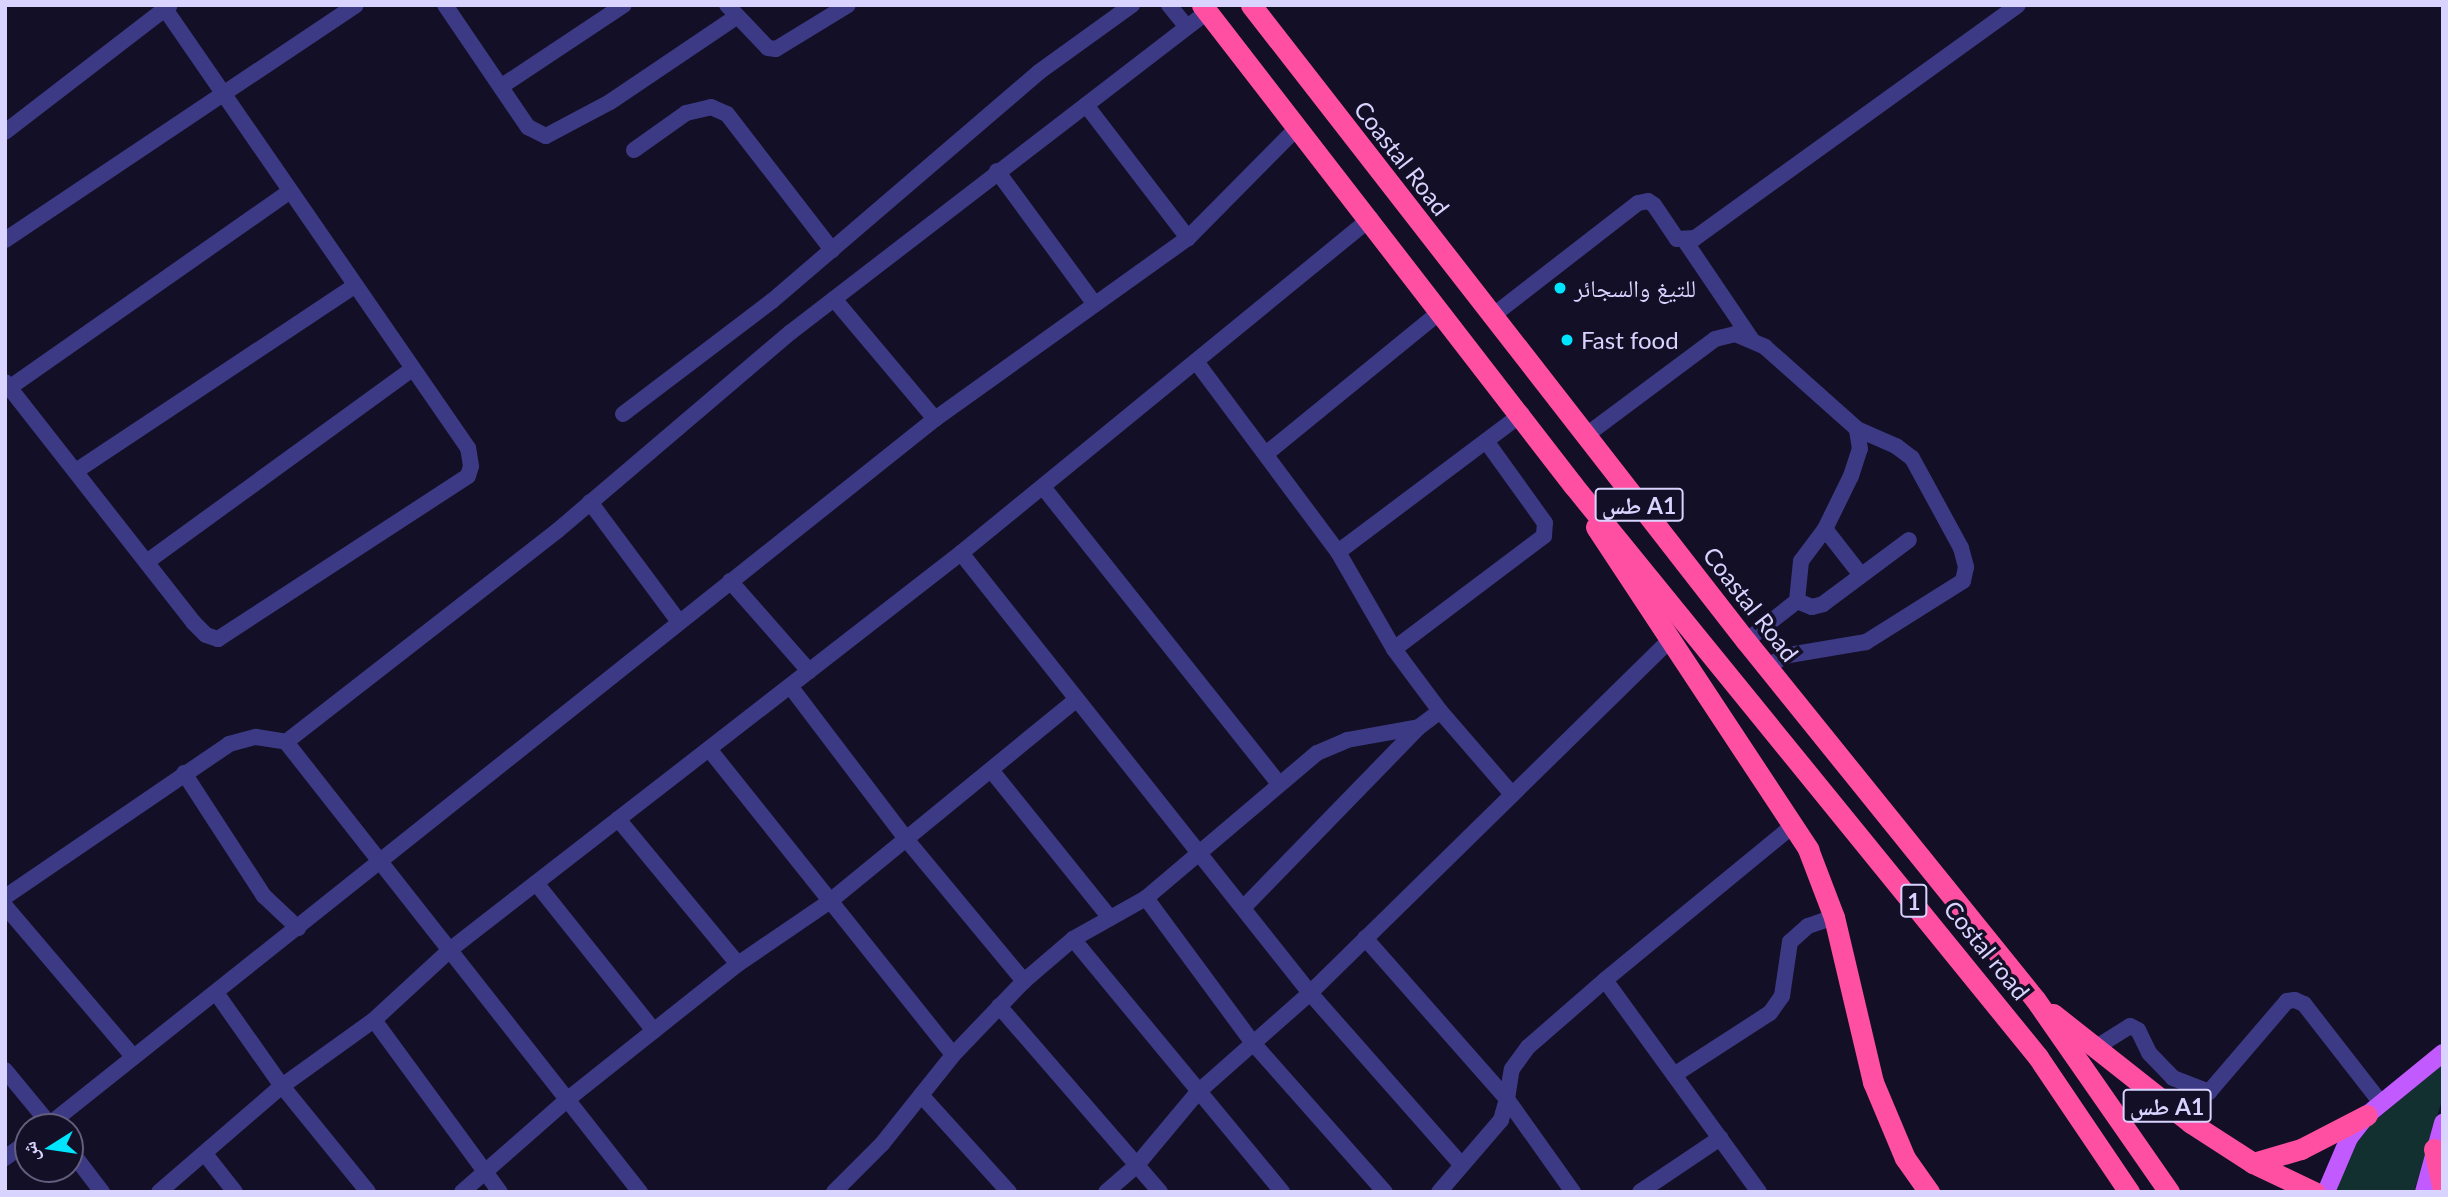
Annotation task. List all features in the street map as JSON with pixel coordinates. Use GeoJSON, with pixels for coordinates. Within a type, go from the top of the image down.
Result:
{"type":"FeatureCollection","features":[{"type":"Feature","properties":{"kind":"highway","name":"Coastal Road"},"geometry":{"type":"LineString","coordinates":[[1251,5],[1491,317],[1746,641],[2035,999],[2169,1192]]}},
{"type":"Feature","properties":{"kind":"highway","name":"طس A1"},"geometry":{"type":"LineString","coordinates":[[1205,8],[1297,128],[1371,218],[1522,414],[1573,485]]}},
{"type":"Feature","properties":{"kind":"highway","name":"Costal road"},"geometry":{"type":"LineString","coordinates":[[1573,485],[1686,620],[2038,1057],[2129,1192]]}},
{"type":"Feature","properties":{"kind":"highway"},"geometry":{"type":"LineString","coordinates":[[1573,485],[1610,553],[1794,825],[1835,917],[1873,1082],[1905,1158],[1929,1192]]}},
{"type":"Feature","properties":{"kind":"highway","name":"Coastal Road"},"geometry":{"type":"LineString","coordinates":[[2035,999],[2180,1115],[2253,1163],[2314,1192]]}},
{"type":"Feature","properties":{"kind":"highway"},"geometry":{"type":"LineString","coordinates":[[2253,1163],[2301,1149],[2374,1109]]}},
{"type":"Feature","properties":{"kind":"highway"},"geometry":{"type":"LineString","coordinates":[[2434,1149],[2443,1190]]}},
{"type":"Feature","properties":{"kind":"main road"},"geometry":{"type":"LineString","coordinates":[[2326,1192],[2349,1138],[2374,1109],[2443,1053]]}},
{"type":"Feature","properties":{"kind":"main road"},"geometry":{"type":"LineString","coordinates":[[2424,1192],[2443,1123]]}},
{"type":"Feature","properties":{"kind":"street"},"geometry":{"type":"LineString","coordinates":[[5,240],[222,92],[356,5]]}},
{"type":"Feature","properties":{"kind":"street"},"geometry":{"type":"LineString","coordinates":[[445,5],[528,127],[537,134],[555,134],[732,11],[768,48],[776,49],[848,5]]}},
{"type":"Feature","properties":{"kind":"street"},"geometry":{"type":"LineString","coordinates":[[502,86],[624,5]]}},
{"type":"Feature","properties":{"kind":"street"},"geometry":{"type":"LineString","coordinates":[[623,414],[832,250],[1039,72],[1132,5]]}},
{"type":"Feature","properties":{"kind":"street"},"geometry":{"type":"LineString","coordinates":[[1169,5],[1187,27]]}},
{"type":"Feature","properties":{"kind":"street"},"geometry":{"type":"LineString","coordinates":[[1685,241],[2018,5]]}},
{"type":"Feature","properties":{"kind":"street"},"geometry":{"type":"LineString","coordinates":[[5,132],[168,7],[222,92],[468,448],[471,466],[468,476],[218,639],[206,635],[193,622],[148,561],[7,385],[290,191]]}},
{"type":"Feature","properties":{"kind":"street"},"geometry":{"type":"LineString","coordinates":[[5,897],[184,773],[241,739],[286,742],[590,502],[834,299],[1187,27],[1205,8]]}},
{"type":"Feature","properties":{"kind":"street"},"geometry":{"type":"LineString","coordinates":[[1086,105],[1188,238]]}},
{"type":"Feature","properties":{"kind":"street"},"geometry":{"type":"LineString","coordinates":[[634,150],[686,113],[711,107],[727,114],[832,250]]}},
{"type":"Feature","properties":{"kind":"street"},"geometry":{"type":"LineString","coordinates":[[64,1113],[132,1055],[217,994],[935,419],[1188,238],[1297,128]]}},
{"type":"Feature","properties":{"kind":"street"},"geometry":{"type":"LineString","coordinates":[[997,171],[1094,303]]}},
{"type":"Feature","properties":{"kind":"street"},"geometry":{"type":"LineString","coordinates":[[1491,317],[1638,203],[1648,201],[1654,205],[1677,239],[1685,241],[1752,340],[1857,429],[1896,446],[1912,458],[1961,548],[1966,567],[1963,581],[1866,642],[1789,655],[1766,666]]}},
{"type":"Feature","properties":{"kind":"street"},"geometry":{"type":"LineString","coordinates":[[159,1192],[282,1086],[374,1020],[451,949],[1043,487],[1371,218]]}},
{"type":"Feature","properties":{"kind":"street"},"geometry":{"type":"LineString","coordinates":[[76,471],[354,286]]}},
{"type":"Feature","properties":{"kind":"street"},"geometry":{"type":"LineString","coordinates":[[834,299],[935,419]]}},
{"type":"Feature","properties":{"kind":"street"},"geometry":{"type":"LineString","coordinates":[[1267,453],[1441,311]]}},
{"type":"Feature","properties":{"kind":"street"},"geometry":{"type":"LineString","coordinates":[[1585,436],[1715,339],[1735,334],[1752,340]]}},
{"type":"Feature","properties":{"kind":"street"},"geometry":{"type":"LineString","coordinates":[[1197,363],[1267,453],[1338,552],[1394,649],[1440,711],[1512,794]]}},
{"type":"Feature","properties":{"kind":"street"},"geometry":{"type":"LineString","coordinates":[[148,561],[412,369]]}},
{"type":"Feature","properties":{"kind":"street"},"geometry":{"type":"LineString","coordinates":[[1338,552],[1522,414]]}},
{"type":"Feature","properties":{"kind":"street"},"geometry":{"type":"LineString","coordinates":[[1746,641],[1797,601],[1801,561],[1825,528],[1860,449],[1857,429]]}},
{"type":"Feature","properties":{"kind":"street"},"geometry":{"type":"LineString","coordinates":[[1394,649],[1544,536],[1545,523],[1486,442]]}},
{"type":"Feature","properties":{"kind":"street"},"geometry":{"type":"LineString","coordinates":[[1043,487],[1279,784]]}},
{"type":"Feature","properties":{"kind":"street"},"geometry":{"type":"LineString","coordinates":[[590,502],[679,622]]}},
{"type":"Feature","properties":{"kind":"street"},"geometry":{"type":"LineString","coordinates":[[1825,528],[1861,575]]}},
{"type":"Feature","properties":{"kind":"street"},"geometry":{"type":"LineString","coordinates":[[1797,601],[1812,607],[1823,604],[1909,540]]}},
{"type":"Feature","properties":{"kind":"street"},"geometry":{"type":"LineString","coordinates":[[961,552],[1310,993],[1461,1164]]}},
{"type":"Feature","properties":{"kind":"street"},"geometry":{"type":"LineString","coordinates":[[730,581],[809,671]]}},
{"type":"Feature","properties":{"kind":"street"},"geometry":{"type":"LineString","coordinates":[[1106,1192],[1136,1166],[1197,1093],[1310,993],[1669,641]]}},
{"type":"Feature","properties":{"kind":"street"},"geometry":{"type":"LineString","coordinates":[[790,686],[906,839],[1024,981]]}},
{"type":"Feature","properties":{"kind":"street"},"geometry":{"type":"LineString","coordinates":[[462,1192],[568,1099],[737,964],[829,902],[1077,699]]}},
{"type":"Feature","properties":{"kind":"street"},"geometry":{"type":"LineString","coordinates":[[1244,907],[1419,727],[1440,711]]}},
{"type":"Feature","properties":{"kind":"street"},"geometry":{"type":"LineString","coordinates":[[839,1190],[882,1144],[953,1055],[1024,981],[1073,939],[1146,898],[1198,850],[1317,753],[1347,740],[1419,727]]}},
{"type":"Feature","properties":{"kind":"street"},"geometry":{"type":"LineString","coordinates":[[286,742],[379,864],[451,949],[640,1192]]}},
{"type":"Feature","properties":{"kind":"street"},"geometry":{"type":"LineString","coordinates":[[709,749],[953,1055]]}},
{"type":"Feature","properties":{"kind":"street"},"geometry":{"type":"LineString","coordinates":[[991,770],[1110,918]]}},
{"type":"Feature","properties":{"kind":"street"},"geometry":{"type":"LineString","coordinates":[[184,773],[264,896],[298,928]]}},
{"type":"Feature","properties":{"kind":"street"},"geometry":{"type":"LineString","coordinates":[[618,819],[737,964]]}},
{"type":"Feature","properties":{"kind":"street"},"geometry":{"type":"LineString","coordinates":[[1439,1192],[1501,1120],[1512,1069],[1528,1047],[1605,979],[1794,825]]}},
{"type":"Feature","properties":{"kind":"street"},"geometry":{"type":"LineString","coordinates":[[536,883],[654,1031]]}},
{"type":"Feature","properties":{"kind":"street"},"geometry":{"type":"LineString","coordinates":[[1146,898],[1253,1043],[1385,1192]]}},
{"type":"Feature","properties":{"kind":"street"},"geometry":{"type":"LineString","coordinates":[[5,906],[132,1055]]}},
{"type":"Feature","properties":{"kind":"street"},"geometry":{"type":"LineString","coordinates":[[1674,1075],[1770,1013],[1782,996],[1790,942],[1808,926],[1835,917]]}},
{"type":"Feature","properties":{"kind":"street"},"geometry":{"type":"LineString","coordinates":[[1365,938],[1507,1099],[1573,1192]]}},
{"type":"Feature","properties":{"kind":"street"},"geometry":{"type":"LineString","coordinates":[[1073,939],[1197,1093],[1282,1192]]}},
{"type":"Feature","properties":{"kind":"street"},"geometry":{"type":"LineString","coordinates":[[1605,979],[1759,1192]]}},
{"type":"Feature","properties":{"kind":"street"},"geometry":{"type":"LineString","coordinates":[[217,994],[282,1086],[368,1192]]}},
{"type":"Feature","properties":{"kind":"street"},"geometry":{"type":"LineString","coordinates":[[2095,1048],[2130,1027],[2138,1030],[2149,1053],[2173,1078],[2210,1092],[2287,1001],[2295,1000],[2304,1003],[2374,1109]]}},
{"type":"Feature","properties":{"kind":"street"},"geometry":{"type":"LineString","coordinates":[[999,1006],[1160,1192]]}},
{"type":"Feature","properties":{"kind":"street"},"geometry":{"type":"LineString","coordinates":[[374,1020],[500,1192]]}},
{"type":"Feature","properties":{"kind":"street"},"geometry":{"type":"LineString","coordinates":[[5,1070],[39,1113]]}},
{"type":"Feature","properties":{"kind":"street"},"geometry":{"type":"LineString","coordinates":[[921,1095],[1009,1192]]}},
{"type":"Feature","properties":{"kind":"street"},"geometry":{"type":"LineString","coordinates":[[1640,1192],[1720,1138]]}},
{"type":"Feature","properties":{"kind":"street"},"geometry":{"type":"LineString","coordinates":[[205,1154],[235,1192]]}},
{"type":"Feature","properties":{"kind":"street"},"geometry":{"type":"LineString","coordinates":[[84,1168],[102,1192]]}},
{"type":"Feature","properties":{"kind":"green space"},"geometry":{"type":"Polygon","coordinates":[[[2443,1064],[2443,1097],[2414,1192],[2336,1192],[2352,1149],[2372,1123],[2443,1064]]]}},
{"type":"Feature","properties":{"kind":"place","name":"للتيغ والسجائر"},"geometry":{"type":"Point","coordinates":[1560,288]}},
{"type":"Feature","properties":{"kind":"place","name":"Fast food"},"geometry":{"type":"Point","coordinates":[1567,340]}}]}
